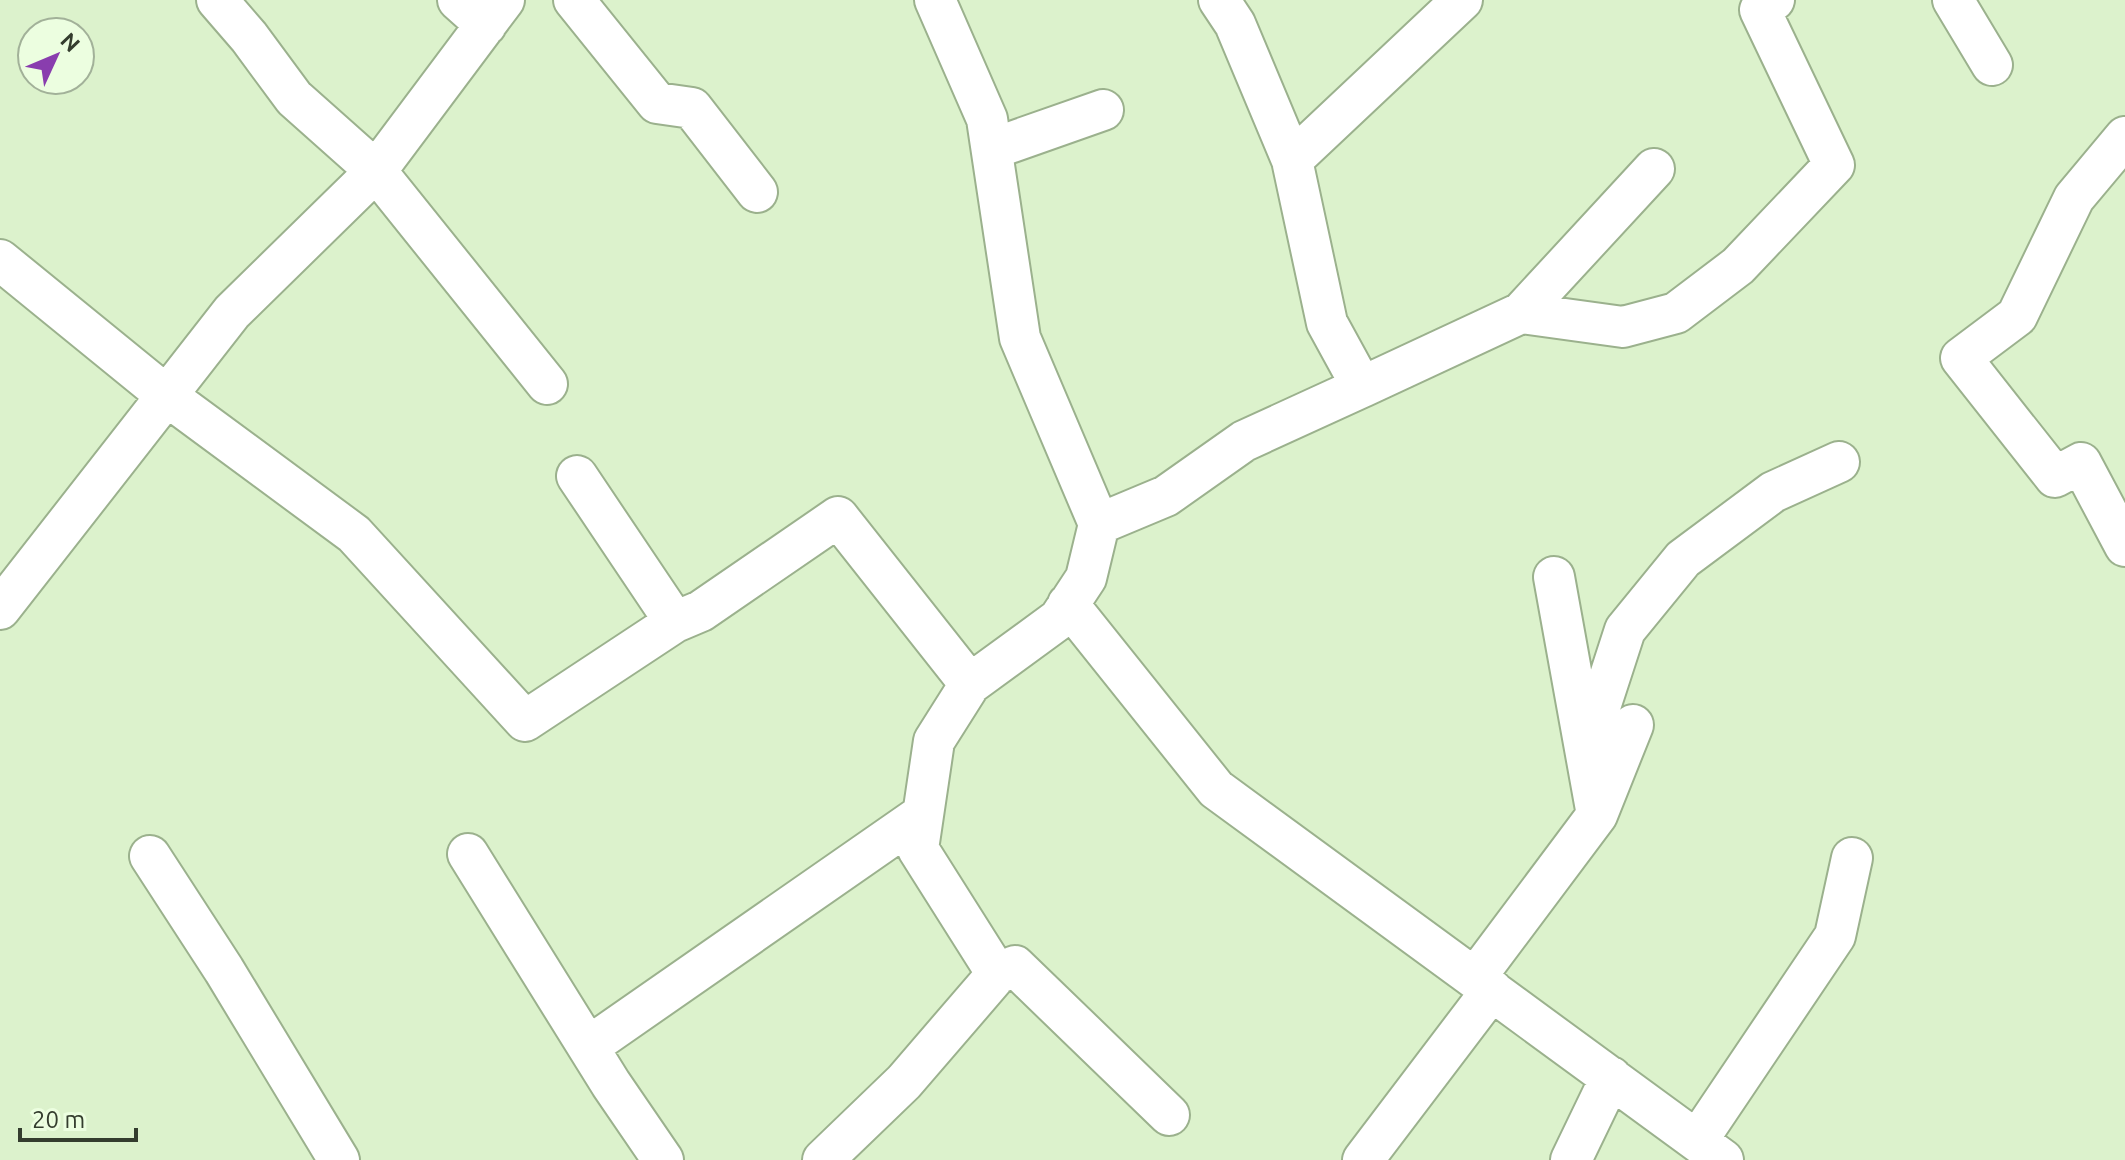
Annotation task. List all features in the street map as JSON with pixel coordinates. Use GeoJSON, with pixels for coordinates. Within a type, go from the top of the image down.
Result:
{"type":"FeatureCollection","features":[{"type":"Feature","properties":{"kind":"street"},"geometry":{"type":"LineString","coordinates":[[217,0],[294,98],[376,171],[547,384]]}},
{"type":"Feature","properties":{"kind":"street"},"geometry":{"type":"LineString","coordinates":[[574,0],[657,103],[692,108],[757,192]]}},
{"type":"Feature","properties":{"kind":"street"},"geometry":{"type":"LineString","coordinates":[[935,0],[987,119],[1020,338],[1099,524],[1086,578],[1059,619],[970,684],[934,741],[918,849],[997,974]]}},
{"type":"Feature","properties":{"kind":"street"},"geometry":{"type":"LineString","coordinates":[[1219,0],[1235,24],[1292,160],[1327,323],[1362,387]]}},
{"type":"Feature","properties":{"kind":"street"},"geometry":{"type":"LineString","coordinates":[[1292,160],[1462,0]]}},
{"type":"Feature","properties":{"kind":"street"},"geometry":{"type":"LineString","coordinates":[[1521,313],[1623,327],[1676,313],[1738,266],[1834,165],[1760,10],[1774,0]]}},
{"type":"Feature","properties":{"kind":"street"},"geometry":{"type":"LineString","coordinates":[[1953,0],[1992,65]]}},
{"type":"Feature","properties":{"kind":"street"},"geometry":{"type":"LineString","coordinates":[[0,609],[232,312],[376,171],[483,8]]}},
{"type":"Feature","properties":{"kind":"street"},"geometry":{"type":"LineString","coordinates":[[992,149],[1103,110]]}},
{"type":"Feature","properties":{"kind":"street"},"geometry":{"type":"LineString","coordinates":[[2125,137],[2074,198],[2017,316],[1961,358],[2055,477],[2081,463],[2125,546]]}},
{"type":"Feature","properties":{"kind":"street"},"geometry":{"type":"LineString","coordinates":[[1099,524],[1166,496],[1244,441],[1521,313],[1654,169]]}},
{"type":"Feature","properties":{"kind":"street"},"geometry":{"type":"LineString","coordinates":[[0,260],[167,396],[354,534],[525,721],[675,622],[701,611],[838,517],[970,684]]}},
{"type":"Feature","properties":{"kind":"street"},"geometry":{"type":"LineString","coordinates":[[1585,750],[1625,630],[1683,559],[1773,492],[1839,462]]}},
{"type":"Feature","properties":{"kind":"street"},"geometry":{"type":"LineString","coordinates":[[577,476],[675,622]]}},
{"type":"Feature","properties":{"kind":"street"},"geometry":{"type":"LineString","coordinates":[[1554,577],[1597,815]]}},
{"type":"Feature","properties":{"kind":"street"},"geometry":{"type":"LineString","coordinates":[[1068,604],[1216,789],[1710,1150],[1835,936],[1852,858]]}},
{"type":"Feature","properties":{"kind":"street"},"geometry":{"type":"LineString","coordinates":[[1363,1160],[1597,815],[1633,725]]}},
{"type":"Feature","properties":{"kind":"street"},"geometry":{"type":"LineString","coordinates":[[588,1047],[923,814]]}},
{"type":"Feature","properties":{"kind":"street"},"geometry":{"type":"LineString","coordinates":[[468,854],[588,1047],[663,1160]]}},
{"type":"Feature","properties":{"kind":"street"},"geometry":{"type":"LineString","coordinates":[[150,856],[224,970],[339,1160]]}},
{"type":"Feature","properties":{"kind":"street"},"geometry":{"type":"LineString","coordinates":[[823,1160],[904,1082],[997,974],[1015,966],[1169,1115]]}},
{"type":"Feature","properties":{"kind":"street"},"geometry":{"type":"LineString","coordinates":[[1571,1160],[1611,1077]]}}]}
